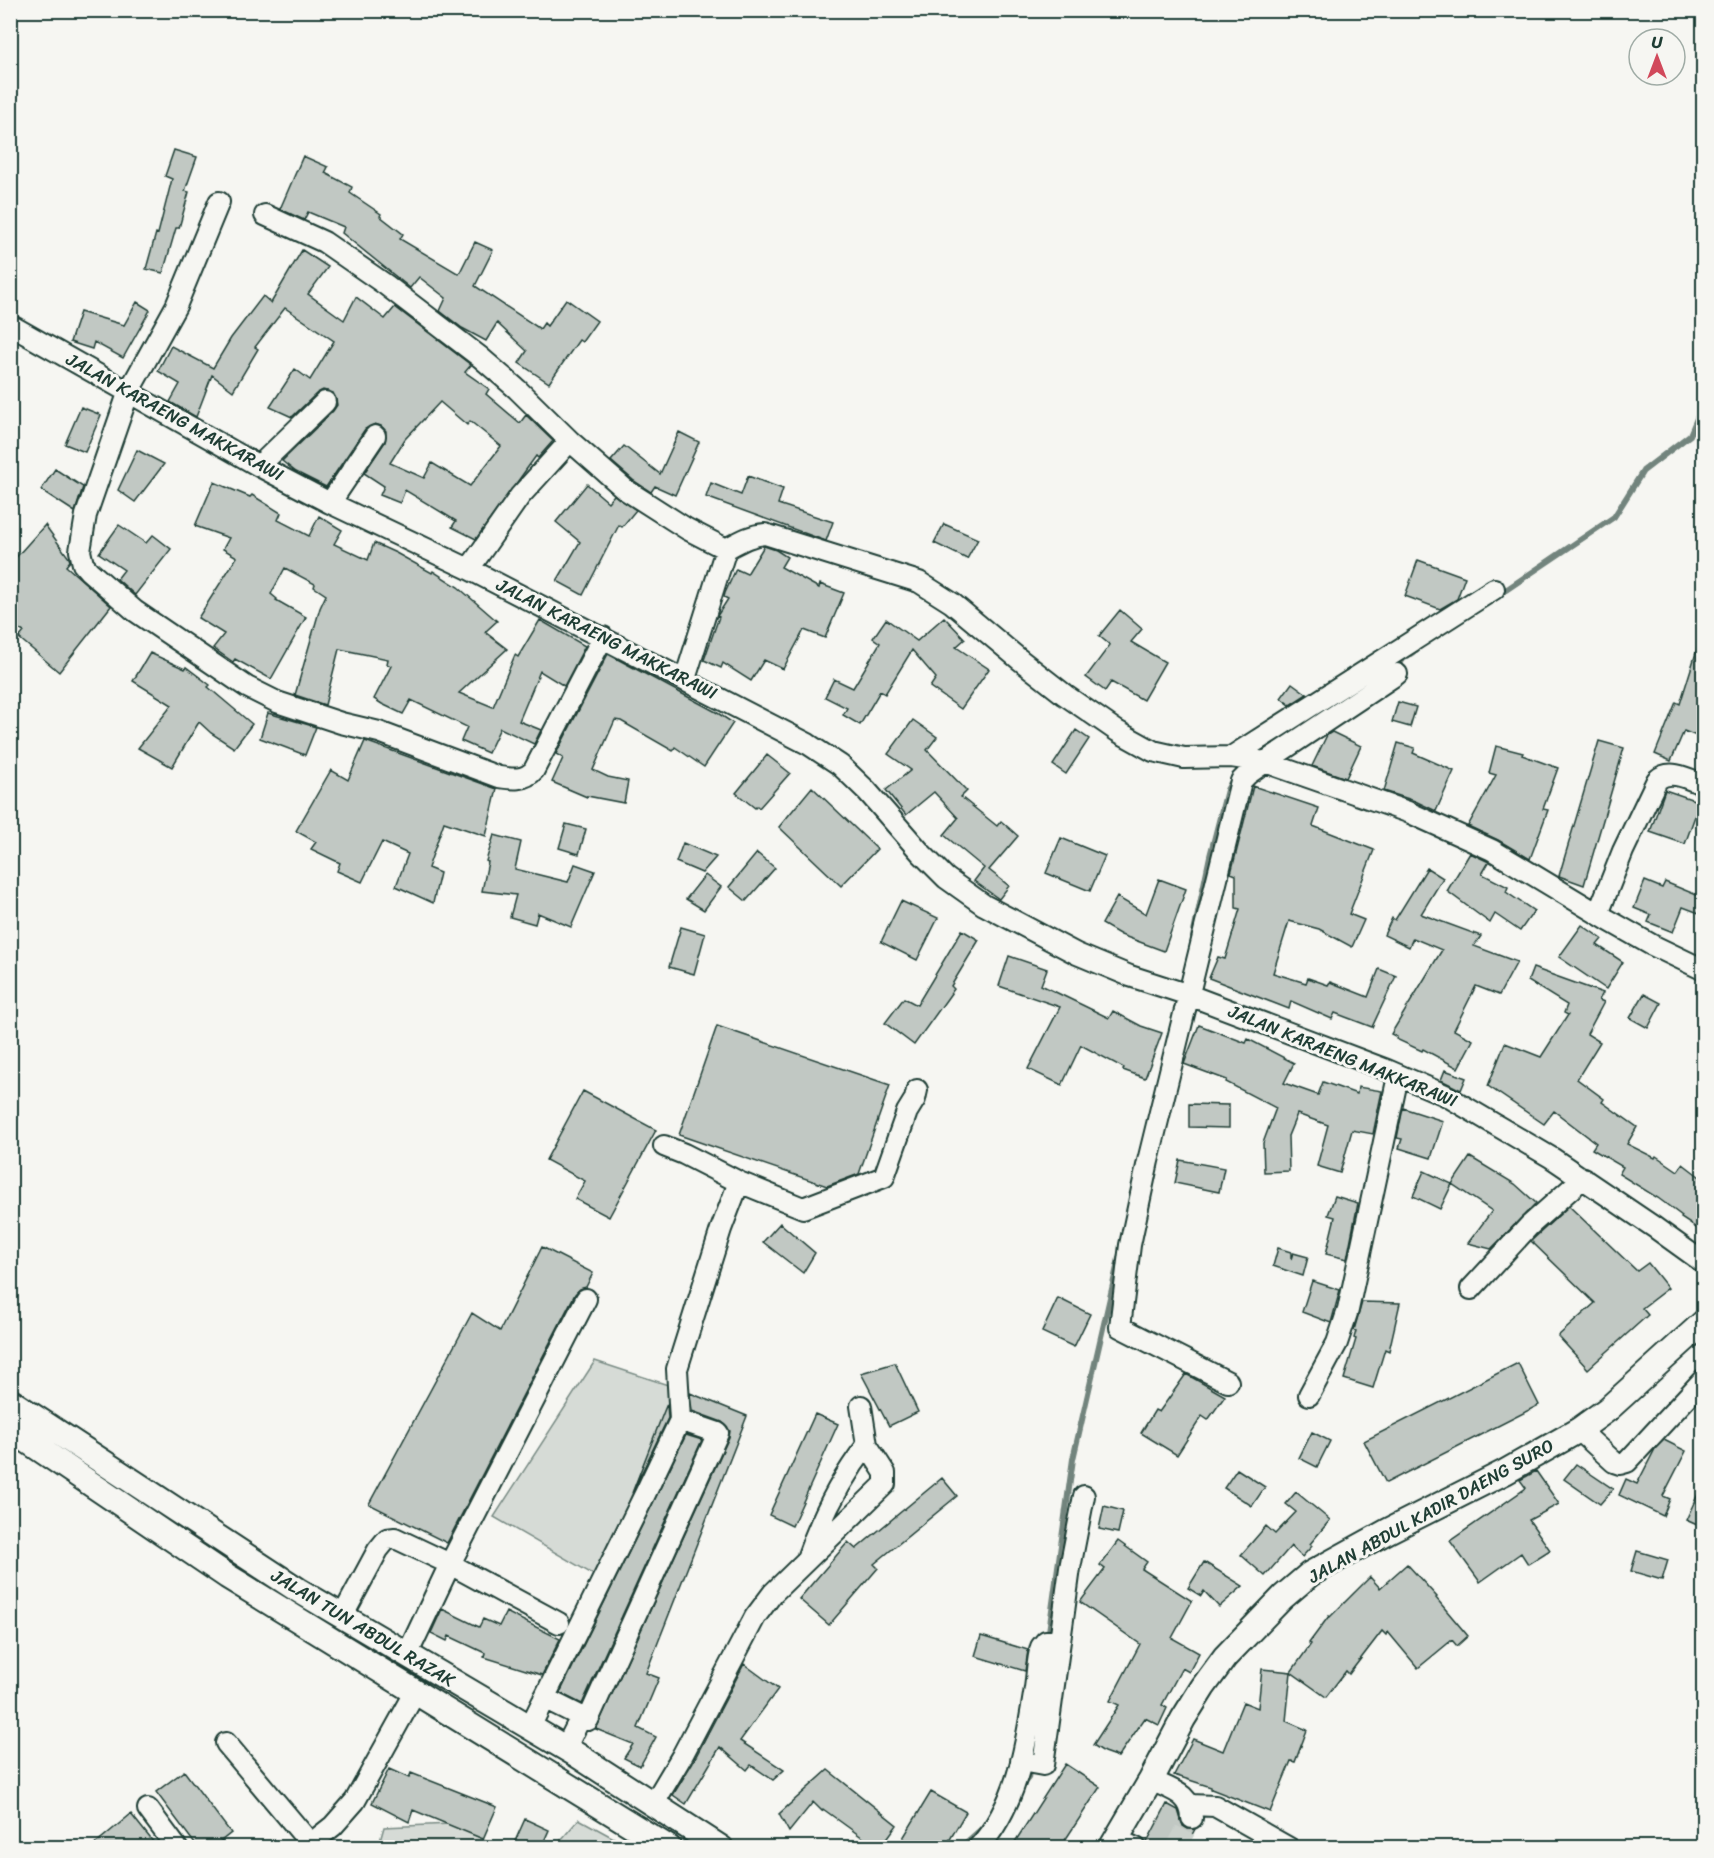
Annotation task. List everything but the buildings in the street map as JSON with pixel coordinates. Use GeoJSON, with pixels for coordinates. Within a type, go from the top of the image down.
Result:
{"type":"FeatureCollection","features":[{"type":"Feature","properties":{"kind":"main road","name":"JALAN ABDUL KADIR DAENG SURO"},"geometry":{"type":"LineString","coordinates":[[1121,1845],[1183,1719],[1225,1657],[1282,1597],[1310,1574],[1388,1531],[1505,1472],[1579,1430],[1608,1408],[1704,1322]]}},
{"type":"Feature","properties":{"kind":"main road","name":"JALAN TUN ABDUL RAZAK"},"geometry":{"type":"LineString","coordinates":[[10,1401],[298,1590],[645,1797],[721,1848]]}},
{"type":"Feature","properties":{"kind":"main road","name":"JALAN TUN ABDUL RAZAK"},"geometry":{"type":"LineString","coordinates":[[10,1428],[227,1576],[669,1848]]}},
{"type":"Feature","properties":{"kind":"main road"},"geometry":{"type":"LineString","coordinates":[[200,1557],[216,1536]]}},
{"type":"Feature","properties":{"kind":"main road"},"geometry":{"type":"LineString","coordinates":[[617,1815],[645,1797]]}},
{"type":"Feature","properties":{"kind":"street"},"geometry":{"type":"LineString","coordinates":[[219,202],[177,306],[129,391],[86,515],[80,551],[83,564],[89,571],[135,611],[247,687],[277,702],[341,723],[379,732],[499,777],[514,780],[530,776],[534,770],[603,637]]}},
{"type":"Feature","properties":{"kind":"street"},"geometry":{"type":"LineString","coordinates":[[265,214],[324,242],[386,285],[480,357],[626,490],[687,529],[726,549]]}},
{"type":"Feature","properties":{"kind":"street","name":"JALAN KARAENG MAKKARAWI"},"geometry":{"type":"LineString","coordinates":[[10,325],[259,466],[330,503],[469,569],[808,744],[840,765],[867,791],[921,853],[946,878],[975,900],[1077,954],[1398,1076],[1466,1106],[1583,1178],[1704,1263]]}},
{"type":"Feature","properties":{"kind":"street"},"geometry":{"type":"LineString","coordinates":[[259,466],[325,402]]}},
{"type":"Feature","properties":{"kind":"street"},"geometry":{"type":"LineString","coordinates":[[330,503],[375,436]]}},
{"type":"Feature","properties":{"kind":"street"},"geometry":{"type":"LineString","coordinates":[[469,569],[520,496],[570,441]]}},
{"type":"Feature","properties":{"kind":"street"},"geometry":{"type":"LineString","coordinates":[[685,679],[726,549],[754,535],[765,534],[919,582],[952,603],[1065,694],[1126,736],[1153,751],[1171,757],[1248,760],[1408,812],[1464,836],[1521,866],[1652,945],[1704,970]]}},
{"type":"Feature","properties":{"kind":"street"},"geometry":{"type":"LineString","coordinates":[[1248,760],[1494,588]]}},
{"type":"Feature","properties":{"kind":"street"},"geometry":{"type":"LineString","coordinates":[[1248,760],[1397,674]]}},
{"type":"Feature","properties":{"kind":"street"},"geometry":{"type":"LineString","coordinates":[[1228,1382],[1120,1327],[1130,1245],[1183,993],[1237,793],[1241,781],[1248,774],[1248,760]]}},
{"type":"Feature","properties":{"kind":"street"},"geometry":{"type":"LineString","coordinates":[[1598,914],[1623,851],[1658,780],[1663,775],[1671,774],[1704,785]]}},
{"type":"Feature","properties":{"kind":"street"},"geometry":{"type":"LineString","coordinates":[[1309,1395],[1337,1343],[1348,1310],[1398,1076]]}},
{"type":"Feature","properties":{"kind":"street"},"geometry":{"type":"LineString","coordinates":[[664,1146],[739,1182],[802,1208],[884,1177],[917,1090]]}},
{"type":"Feature","properties":{"kind":"street"},"geometry":{"type":"LineString","coordinates":[[1471,1290],[1529,1226],[1583,1178]]}},
{"type":"Feature","properties":{"kind":"street"},"geometry":{"type":"LineString","coordinates":[[530,1727],[551,1702],[680,1420],[676,1369],[721,1228],[739,1182]]}},
{"type":"Feature","properties":{"kind":"street"},"geometry":{"type":"LineString","coordinates":[[407,1655],[450,1564],[586,1299]]}},
{"type":"Feature","properties":{"kind":"street"},"geometry":{"type":"LineString","coordinates":[[1579,1430],[1614,1462],[1620,1464],[1627,1462],[1704,1379]]}},
{"type":"Feature","properties":{"kind":"street"},"geometry":{"type":"LineString","coordinates":[[645,1797],[682,1756],[755,1617],[773,1593],[885,1484],[885,1473],[881,1463],[867,1445],[861,1406]]}},
{"type":"Feature","properties":{"kind":"street"},"geometry":{"type":"LineString","coordinates":[[551,1702],[588,1720],[718,1433],[680,1420]]}},
{"type":"Feature","properties":{"kind":"street"},"geometry":{"type":"LineString","coordinates":[[807,1560],[829,1503],[848,1470],[867,1445]]}},
{"type":"Feature","properties":{"kind":"street"},"geometry":{"type":"LineString","coordinates":[[978,1848],[1001,1816],[1029,1763],[1042,1765],[1054,1641],[1084,1496]]}},
{"type":"Feature","properties":{"kind":"street"},"geometry":{"type":"LineString","coordinates":[[342,1617],[378,1550],[387,1539],[398,1539],[450,1564],[559,1623]]}},
{"type":"Feature","properties":{"kind":"street"},"geometry":{"type":"LineString","coordinates":[[226,1743],[308,1846],[333,1826],[355,1801],[416,1691]]}},
{"type":"Feature","properties":{"kind":"street"},"geometry":{"type":"LineString","coordinates":[[565,1749],[581,1717]]}},
{"type":"Feature","properties":{"kind":"street"},"geometry":{"type":"LineString","coordinates":[[1151,1780],[1182,1795],[1192,1812],[1215,1806],[1289,1848]]}},
{"type":"Feature","properties":{"kind":"street"},"geometry":{"type":"LineString","coordinates":[[148,1809],[177,1848]]}},
{"type":"Feature","properties":{"kind":"shaded area"},"geometry":{"type":"Polygon","coordinates":[[[595,1361],[674,1387],[599,1578],[494,1517],[595,1361]]]}},
{"type":"Feature","properties":{"kind":"shaded area"},"geometry":{"type":"Polygon","coordinates":[[[579,1819],[630,1847],[555,1847],[579,1819]]]}},
{"type":"Feature","properties":{"kind":"shaded area"},"geometry":{"type":"Polygon","coordinates":[[[451,1824],[500,1847],[378,1848],[384,1827],[451,1824]]]}},
{"type":"Feature","properties":{"kind":"waterway"},"geometry":{"type":"LineString","coordinates":[[1497,596],[1614,517],[1643,471],[1690,435],[1704,402]]}},
{"type":"Feature","properties":{"kind":"waterway"},"geometry":{"type":"LineString","coordinates":[[1387,670],[1416,650]]}},
{"type":"Feature","properties":{"kind":"waterway"},"geometry":{"type":"LineString","coordinates":[[1256,755],[1341,700]]}},
{"type":"Feature","properties":{"kind":"waterway"},"geometry":{"type":"LineString","coordinates":[[1193,937],[1210,856],[1227,790],[1233,779]]}},
{"type":"Feature","properties":{"kind":"waterway"},"geometry":{"type":"LineString","coordinates":[[1048,1639],[1073,1459],[1120,1254]]}},
{"type":"Feature","properties":{"kind":"waterway"},"geometry":{"type":"LineString","coordinates":[[1022,1785],[1028,1778],[1030,1765]]}},
{"type":"Feature","properties":{"kind":"waterway"},"geometry":{"type":"LineString","coordinates":[[960,1848],[985,1826]]}},
{"type":"Feature","properties":{"kind":"tunnel"},"geometry":{"type":"LineString","coordinates":[[1176,1848],[1192,1818]]}}]}
